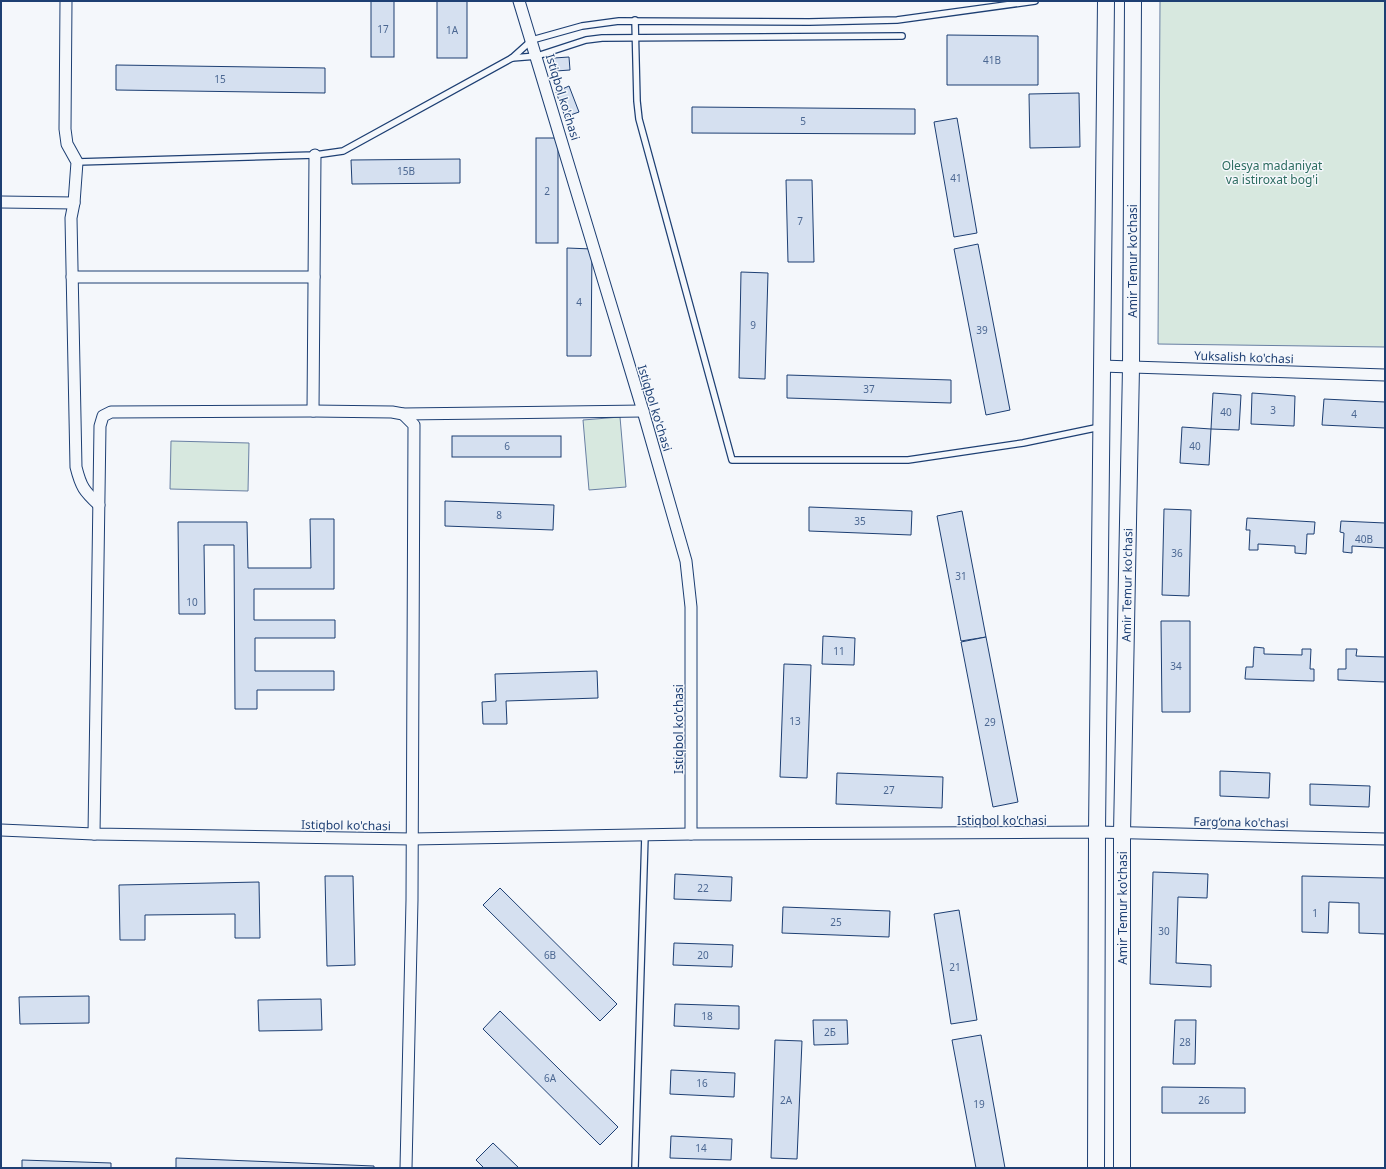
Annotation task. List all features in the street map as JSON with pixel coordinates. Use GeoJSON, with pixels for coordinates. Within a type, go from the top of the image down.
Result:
{"type":"FeatureCollection","features":[{"type":"Feature","properties":{"kind":"main road"},"geometry":{"type":"LineString","coordinates":[[1096,1168],[1097,832],[1106,1]]}},
{"type":"Feature","properties":{"kind":"main road","name":"Amir Temur ko'chasi"},"geometry":{"type":"LineString","coordinates":[[1122,1168],[1122,833],[1131,367],[1133,1]]}},
{"type":"Feature","properties":{"kind":"street"},"geometry":{"type":"LineString","coordinates":[[66,1],[65,129],[67,144],[77,162],[74,203],[71,218],[76,467],[80,482],[86,493],[99,505]]}},
{"type":"Feature","properties":{"kind":"street","name":"Istiqbol ko'chasi"},"geometry":{"type":"LineString","coordinates":[[519,1],[537,56],[686,560],[691,607],[691,834]]}},
{"type":"Feature","properties":{"kind":"street"},"geometry":{"type":"LineString","coordinates":[[313,411],[315,155]]}},
{"type":"Feature","properties":{"kind":"street"},"geometry":{"type":"LineString","coordinates":[[1,202],[74,203]]}},
{"type":"Feature","properties":{"kind":"street"},"geometry":{"type":"LineString","coordinates":[[72,277],[314,277]]}},
{"type":"Feature","properties":{"kind":"street","name":"Yuksalish ko'chasi"},"geometry":{"type":"LineString","coordinates":[[1102,366],[1385,375]]}},
{"type":"Feature","properties":{"kind":"street"},"geometry":{"type":"LineString","coordinates":[[94,834],[100,426],[103,416],[111,412],[313,411],[392,412],[403,414],[643,411]]}},
{"type":"Feature","properties":{"kind":"street"},"geometry":{"type":"LineString","coordinates":[[403,414],[414,425],[412,900],[406,1168]]}},
{"type":"Feature","properties":{"kind":"street","name":"Istiqbol ko'chasi"},"geometry":{"type":"LineString","coordinates":[[1,830],[94,834],[412,839],[691,834],[1097,832]]}},
{"type":"Feature","properties":{"kind":"street","name":"Farg‘ona ko'chasi"},"geometry":{"type":"LineString","coordinates":[[1097,832],[1385,839]]}},
{"type":"Feature","properties":{"kind":"lane"},"geometry":{"type":"LineString","coordinates":[[77,162],[315,155],[343,151],[512,58],[532,40],[582,26],[635,20],[809,22],[897,20],[1035,1]]}},
{"type":"Feature","properties":{"kind":"lane"},"geometry":{"type":"LineString","coordinates":[[635,20],[637,101],[639,118],[732,460],[908,460],[1023,443],[1101,427]]}},
{"type":"Feature","properties":{"kind":"lane"},"geometry":{"type":"LineString","coordinates":[[512,58],[537,56],[586,40],[602,38],[902,36]]}},
{"type":"Feature","properties":{"kind":"lane"},"geometry":{"type":"LineString","coordinates":[[635,1168],[645,835]]}},
{"type":"Feature","properties":{"kind":"green space","name":"Olesya madaniyat va istiroxat bog'i"},"geometry":{"type":"Polygon","coordinates":[[[1160,1],[1385,1],[1385,347],[1158,344],[1160,1]]]}},
{"type":"Feature","properties":{"kind":"green space"},"geometry":{"type":"Polygon","coordinates":[[[620,417],[626,487],[589,490],[583,420],[620,417]]]}},
{"type":"Feature","properties":{"kind":"green space"},"geometry":{"type":"Polygon","coordinates":[[[171,441],[249,443],[248,491],[170,489],[171,441]]]}},
{"type":"Feature","properties":{"kind":"building"},"geometry":{"type":"Polygon","coordinates":[[[371,1],[394,1],[394,57],[371,57],[371,1]]]}},
{"type":"Feature","properties":{"kind":"building"},"geometry":{"type":"Polygon","coordinates":[[[437,1],[467,1],[467,58],[437,58],[437,1]]]}},
{"type":"Feature","properties":{"kind":"building"},"geometry":{"type":"Polygon","coordinates":[[[947,35],[1038,36],[1038,85],[947,85],[947,35]]]}},
{"type":"Feature","properties":{"kind":"building"},"geometry":{"type":"Polygon","coordinates":[[[569,57],[570,70],[556,71],[554,58],[569,57]]]}},
{"type":"Feature","properties":{"kind":"building"},"geometry":{"type":"Polygon","coordinates":[[[116,65],[325,68],[325,93],[116,90],[116,65]]]}},
{"type":"Feature","properties":{"kind":"building"},"geometry":{"type":"Polygon","coordinates":[[[569,86],[579,112],[565,117],[556,92],[569,86]]]}},
{"type":"Feature","properties":{"kind":"building"},"geometry":{"type":"Polygon","coordinates":[[[1079,93],[1080,147],[1030,148],[1029,94],[1079,93]]]}},
{"type":"Feature","properties":{"kind":"building"},"geometry":{"type":"Polygon","coordinates":[[[692,107],[915,109],[915,134],[692,133],[692,107]]]}},
{"type":"Feature","properties":{"kind":"building"},"geometry":{"type":"Polygon","coordinates":[[[957,118],[977,233],[954,237],[934,122],[957,118]]]}},
{"type":"Feature","properties":{"kind":"building"},"geometry":{"type":"Polygon","coordinates":[[[536,138],[558,138],[558,243],[536,243],[536,138]]]}},
{"type":"Feature","properties":{"kind":"building"},"geometry":{"type":"Polygon","coordinates":[[[460,159],[460,183],[352,184],[351,160],[460,159]]]}},
{"type":"Feature","properties":{"kind":"building"},"geometry":{"type":"Polygon","coordinates":[[[786,180],[812,180],[814,262],[788,262],[786,180]]]}},
{"type":"Feature","properties":{"kind":"building"},"geometry":{"type":"Polygon","coordinates":[[[978,244],[1010,410],[986,415],[954,249],[978,244]]]}},
{"type":"Feature","properties":{"kind":"building"},"geometry":{"type":"Polygon","coordinates":[[[567,248],[592,249],[591,356],[567,356],[567,248]]]}},
{"type":"Feature","properties":{"kind":"building"},"geometry":{"type":"Polygon","coordinates":[[[741,272],[768,273],[765,379],[739,378],[741,272]]]}},
{"type":"Feature","properties":{"kind":"building"},"geometry":{"type":"Polygon","coordinates":[[[787,375],[951,380],[951,403],[787,398],[787,375]]]}},
{"type":"Feature","properties":{"kind":"building"},"geometry":{"type":"Polygon","coordinates":[[[1213,393],[1241,395],[1239,430],[1211,429],[1213,393]]]}},
{"type":"Feature","properties":{"kind":"building"},"geometry":{"type":"Polygon","coordinates":[[[1252,393],[1295,396],[1294,426],[1251,424],[1252,393]]]}},
{"type":"Feature","properties":{"kind":"building"},"geometry":{"type":"Polygon","coordinates":[[[1324,399],[1385,402],[1385,428],[1322,425],[1324,399]]]}},
{"type":"Feature","properties":{"kind":"building"},"geometry":{"type":"Polygon","coordinates":[[[1182,427],[1211,429],[1209,465],[1180,463],[1182,427]]]}},
{"type":"Feature","properties":{"kind":"building"},"geometry":{"type":"Polygon","coordinates":[[[452,436],[561,436],[561,457],[452,457],[452,436]]]}},
{"type":"Feature","properties":{"kind":"building"},"geometry":{"type":"Polygon","coordinates":[[[445,501],[554,505],[553,530],[445,526],[445,501]]]}},
{"type":"Feature","properties":{"kind":"building"},"geometry":{"type":"Polygon","coordinates":[[[809,507],[912,511],[911,535],[809,531],[809,507]]]}},
{"type":"Feature","properties":{"kind":"building"},"geometry":{"type":"Polygon","coordinates":[[[1164,509],[1191,510],[1189,596],[1162,595],[1164,509]]]}},
{"type":"Feature","properties":{"kind":"building"},"geometry":{"type":"Polygon","coordinates":[[[962,511],[986,637],[961,641],[937,516],[962,511]]]}},
{"type":"Feature","properties":{"kind":"building"},"geometry":{"type":"Polygon","coordinates":[[[1247,518],[1315,522],[1314,534],[1307,534],[1306,554],[1295,553],[1295,546],[1258,544],[1258,550],[1249,550],[1250,530],[1246,530],[1247,518]]]}},
{"type":"Feature","properties":{"kind":"building"},"geometry":{"type":"Polygon","coordinates":[[[310,519],[334,519],[334,589],[254,589],[254,620],[335,620],[335,638],[255,638],[255,671],[334,671],[334,690],[257,690],[257,709],[235,709],[234,545],[204,545],[205,614],[179,614],[178,522],[247,522],[248,568],[311,568],[310,519]]]}},
{"type":"Feature","properties":{"kind":"building"},"geometry":{"type":"Polygon","coordinates":[[[1341,521],[1385,523],[1385,548],[1352,546],[1352,553],[1343,552],[1344,533],[1340,532],[1341,521]]]}},
{"type":"Feature","properties":{"kind":"building"},"geometry":{"type":"Polygon","coordinates":[[[1161,621],[1190,621],[1190,712],[1162,712],[1161,621]]]}},
{"type":"Feature","properties":{"kind":"building"},"geometry":{"type":"Polygon","coordinates":[[[823,636],[855,638],[854,665],[822,664],[823,636]]]}},
{"type":"Feature","properties":{"kind":"building"},"geometry":{"type":"Polygon","coordinates":[[[986,637],[1018,802],[993,807],[961,642],[986,637]]]}},
{"type":"Feature","properties":{"kind":"building"},"geometry":{"type":"Polygon","coordinates":[[[1254,647],[1264,648],[1264,654],[1302,655],[1302,649],[1311,649],[1310,669],[1314,669],[1314,681],[1245,679],[1246,667],[1253,667],[1254,647]]]}},
{"type":"Feature","properties":{"kind":"building"},"geometry":{"type":"Polygon","coordinates":[[[1346,649],[1357,649],[1356,656],[1385,657],[1385,682],[1338,680],[1338,669],[1346,669],[1346,649]]]}},
{"type":"Feature","properties":{"kind":"building"},"geometry":{"type":"Polygon","coordinates":[[[784,664],[811,665],[807,778],[780,777],[784,664]]]}},
{"type":"Feature","properties":{"kind":"building"},"geometry":{"type":"Polygon","coordinates":[[[597,671],[598,698],[506,701],[507,724],[483,724],[482,702],[496,701],[495,674],[597,671]]]}},
{"type":"Feature","properties":{"kind":"building"},"geometry":{"type":"Polygon","coordinates":[[[1220,771],[1270,773],[1269,798],[1220,796],[1220,771]]]}},
{"type":"Feature","properties":{"kind":"building"},"geometry":{"type":"Polygon","coordinates":[[[837,773],[943,777],[942,808],[836,804],[837,773]]]}},
{"type":"Feature","properties":{"kind":"building"},"geometry":{"type":"Polygon","coordinates":[[[1310,784],[1370,786],[1369,807],[1310,805],[1310,784]]]}},
{"type":"Feature","properties":{"kind":"building"},"geometry":{"type":"Polygon","coordinates":[[[1153,872],[1208,874],[1207,898],[1178,897],[1176,963],[1211,965],[1211,987],[1150,984],[1153,872]]]}},
{"type":"Feature","properties":{"kind":"building"},"geometry":{"type":"Polygon","coordinates":[[[675,874],[732,877],[731,901],[674,899],[675,874]]]}},
{"type":"Feature","properties":{"kind":"building"},"geometry":{"type":"Polygon","coordinates":[[[325,876],[353,876],[355,965],[327,966],[325,876]]]}},
{"type":"Feature","properties":{"kind":"building"},"geometry":{"type":"Polygon","coordinates":[[[1302,876],[1385,878],[1385,934],[1359,933],[1359,903],[1329,902],[1328,933],[1302,932],[1302,876]]]}},
{"type":"Feature","properties":{"kind":"building"},"geometry":{"type":"Polygon","coordinates":[[[259,882],[260,938],[235,938],[235,914],[145,915],[145,940],[120,940],[119,885],[259,882]]]}},
{"type":"Feature","properties":{"kind":"building"},"geometry":{"type":"Polygon","coordinates":[[[500,888],[617,1004],[600,1021],[483,905],[500,888]]]}},
{"type":"Feature","properties":{"kind":"building"},"geometry":{"type":"Polygon","coordinates":[[[783,907],[890,911],[889,937],[782,933],[783,907]]]}},
{"type":"Feature","properties":{"kind":"building"},"geometry":{"type":"Polygon","coordinates":[[[959,910],[977,1020],[951,1024],[934,914],[959,910]]]}},
{"type":"Feature","properties":{"kind":"building"},"geometry":{"type":"Polygon","coordinates":[[[674,943],[733,945],[732,967],[673,965],[674,943]]]}},
{"type":"Feature","properties":{"kind":"building"},"geometry":{"type":"Polygon","coordinates":[[[89,996],[89,1023],[20,1024],[19,997],[89,996]]]}},
{"type":"Feature","properties":{"kind":"building"},"geometry":{"type":"Polygon","coordinates":[[[321,999],[322,1030],[259,1031],[258,1000],[321,999]]]}},
{"type":"Feature","properties":{"kind":"building"},"geometry":{"type":"Polygon","coordinates":[[[675,1004],[739,1006],[739,1029],[674,1026],[675,1004]]]}},
{"type":"Feature","properties":{"kind":"building"},"geometry":{"type":"Polygon","coordinates":[[[500,1011],[618,1127],[600,1145],[483,1029],[500,1011]]]}},
{"type":"Feature","properties":{"kind":"building"},"geometry":{"type":"Polygon","coordinates":[[[813,1020],[847,1020],[848,1044],[814,1045],[813,1020]]]}},
{"type":"Feature","properties":{"kind":"building"},"geometry":{"type":"Polygon","coordinates":[[[1175,1020],[1196,1020],[1195,1064],[1173,1064],[1175,1020]]]}},
{"type":"Feature","properties":{"kind":"building"},"geometry":{"type":"Polygon","coordinates":[[[981,1035],[1005,1168],[976,1168],[952,1040],[981,1035]]]}},
{"type":"Feature","properties":{"kind":"building"},"geometry":{"type":"Polygon","coordinates":[[[775,1040],[802,1041],[797,1159],[771,1158],[775,1040]]]}},
{"type":"Feature","properties":{"kind":"building"},"geometry":{"type":"Polygon","coordinates":[[[671,1070],[735,1073],[734,1097],[670,1094],[671,1070]]]}},
{"type":"Feature","properties":{"kind":"building"},"geometry":{"type":"Polygon","coordinates":[[[1162,1087],[1245,1088],[1245,1113],[1162,1113],[1162,1087]]]}},
{"type":"Feature","properties":{"kind":"building"},"geometry":{"type":"Polygon","coordinates":[[[671,1136],[732,1139],[731,1160],[670,1158],[671,1136]]]}},
{"type":"Feature","properties":{"kind":"building"},"geometry":{"type":"Polygon","coordinates":[[[493,1143],[519,1168],[484,1168],[476,1160],[493,1143]]]}},
{"type":"Feature","properties":{"kind":"building"},"geometry":{"type":"Polygon","coordinates":[[[176,1158],[374,1166],[374,1168],[176,1168],[176,1158]]]}},
{"type":"Feature","properties":{"kind":"building"},"geometry":{"type":"Polygon","coordinates":[[[22,1160],[111,1163],[111,1168],[22,1168],[22,1160]]]}}]}
